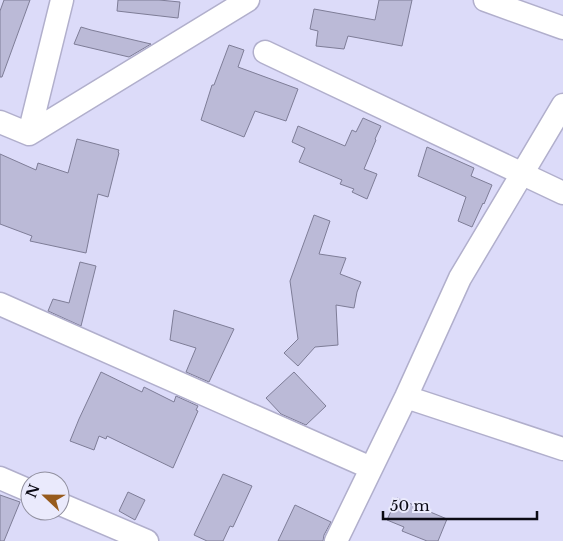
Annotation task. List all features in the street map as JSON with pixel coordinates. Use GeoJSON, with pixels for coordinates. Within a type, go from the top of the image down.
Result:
{"type":"FeatureCollection","features":[{"type":"Feature","properties":{"kind":"street"},"geometry":{"type":"LineString","coordinates":[[29,134],[62,0]]}},
{"type":"Feature","properties":{"kind":"street"},"geometry":{"type":"LineString","coordinates":[[29,134],[248,0]]}},
{"type":"Feature","properties":{"kind":"street"},"geometry":{"type":"LineString","coordinates":[[485,0],[563,28]]}},
{"type":"Feature","properties":{"kind":"street"},"geometry":{"type":"LineString","coordinates":[[265,52],[563,193]]}},
{"type":"Feature","properties":{"kind":"street"},"geometry":{"type":"LineString","coordinates":[[336,541],[406,397],[460,278],[563,105]]}},
{"type":"Feature","properties":{"kind":"street"},"geometry":{"type":"LineString","coordinates":[[0,122],[29,134]]}},
{"type":"Feature","properties":{"kind":"street"},"geometry":{"type":"LineString","coordinates":[[0,304],[372,468]]}},
{"type":"Feature","properties":{"kind":"street"},"geometry":{"type":"LineString","coordinates":[[406,397],[563,449]]}},
{"type":"Feature","properties":{"kind":"street"},"geometry":{"type":"LineString","coordinates":[[0,478],[20,487]]}},
{"type":"Feature","properties":{"kind":"street"},"geometry":{"type":"LineString","coordinates":[[70,508],[147,541]]}},
{"type":"Feature","properties":{"kind":"building"},"geometry":{"type":"Polygon","coordinates":[[[4,0],[30,0],[2,77],[0,77],[0,11],[4,0]]]}},
{"type":"Feature","properties":{"kind":"building"},"geometry":{"type":"Polygon","coordinates":[[[118,0],[180,2],[178,18],[117,11],[118,0]]]}},
{"type":"Feature","properties":{"kind":"building"},"geometry":{"type":"Polygon","coordinates":[[[379,0],[412,0],[402,46],[348,36],[344,49],[316,46],[318,31],[310,29],[314,9],[375,20],[379,0]]]}},
{"type":"Feature","properties":{"kind":"building"},"geometry":{"type":"Polygon","coordinates":[[[81,27],[151,44],[129,57],[74,44],[81,27]]]}},
{"type":"Feature","properties":{"kind":"building"},"geometry":{"type":"Polygon","coordinates":[[[229,45],[244,50],[238,67],[298,89],[286,121],[255,111],[244,137],[201,120],[212,85],[214,85],[229,45]]]}},
{"type":"Feature","properties":{"kind":"building"},"geometry":{"type":"Polygon","coordinates":[[[363,118],[381,126],[364,169],[377,174],[367,199],[352,192],[354,189],[340,184],[342,180],[299,162],[305,148],[292,142],[298,126],[345,146],[352,130],[356,132],[363,118]]]}},
{"type":"Feature","properties":{"kind":"building"},"geometry":{"type":"Polygon","coordinates":[[[77,139],[119,150],[108,197],[98,194],[86,253],[30,241],[32,236],[0,224],[0,154],[36,170],[38,163],[68,173],[77,139]]]}},
{"type":"Feature","properties":{"kind":"building"},"geometry":{"type":"Polygon","coordinates":[[[427,147],[474,168],[471,176],[492,185],[472,227],[458,221],[466,197],[418,176],[427,147]]]}},
{"type":"Feature","properties":{"kind":"building"},"geometry":{"type":"Polygon","coordinates":[[[314,215],[330,221],[319,254],[346,258],[340,274],[361,282],[354,308],[336,305],[338,345],[315,347],[298,366],[284,353],[298,339],[290,281],[314,215]]]}},
{"type":"Feature","properties":{"kind":"building"},"geometry":{"type":"Polygon","coordinates":[[[80,262],[96,266],[81,326],[48,311],[53,299],[69,303],[80,262]]]}},
{"type":"Feature","properties":{"kind":"building"},"geometry":{"type":"Polygon","coordinates":[[[174,310],[234,329],[209,382],[186,372],[196,348],[170,340],[174,310]]]}},
{"type":"Feature","properties":{"kind":"building"},"geometry":{"type":"Polygon","coordinates":[[[101,372],[142,392],[144,387],[174,402],[176,396],[198,406],[196,410],[198,411],[173,468],[107,436],[106,439],[99,436],[94,450],[70,441],[101,372]]]}},
{"type":"Feature","properties":{"kind":"building"},"geometry":{"type":"Polygon","coordinates":[[[294,372],[326,406],[306,425],[281,414],[266,398],[294,372]]]}},
{"type":"Feature","properties":{"kind":"building"},"geometry":{"type":"Polygon","coordinates":[[[223,474],[252,486],[233,527],[230,526],[223,541],[207,541],[194,535],[223,474]]]}},
{"type":"Feature","properties":{"kind":"building"},"geometry":{"type":"Polygon","coordinates":[[[128,492],[145,500],[135,520],[119,511],[128,492]]]}},
{"type":"Feature","properties":{"kind":"building"},"geometry":{"type":"Polygon","coordinates":[[[0,495],[20,502],[4,541],[0,541],[0,495]]]}},
{"type":"Feature","properties":{"kind":"building"},"geometry":{"type":"Polygon","coordinates":[[[397,498],[447,519],[438,541],[427,541],[402,531],[404,527],[387,520],[397,498]]]}},
{"type":"Feature","properties":{"kind":"building"},"geometry":{"type":"Polygon","coordinates":[[[295,505],[331,522],[323,541],[278,541],[295,505]]]}}]}
